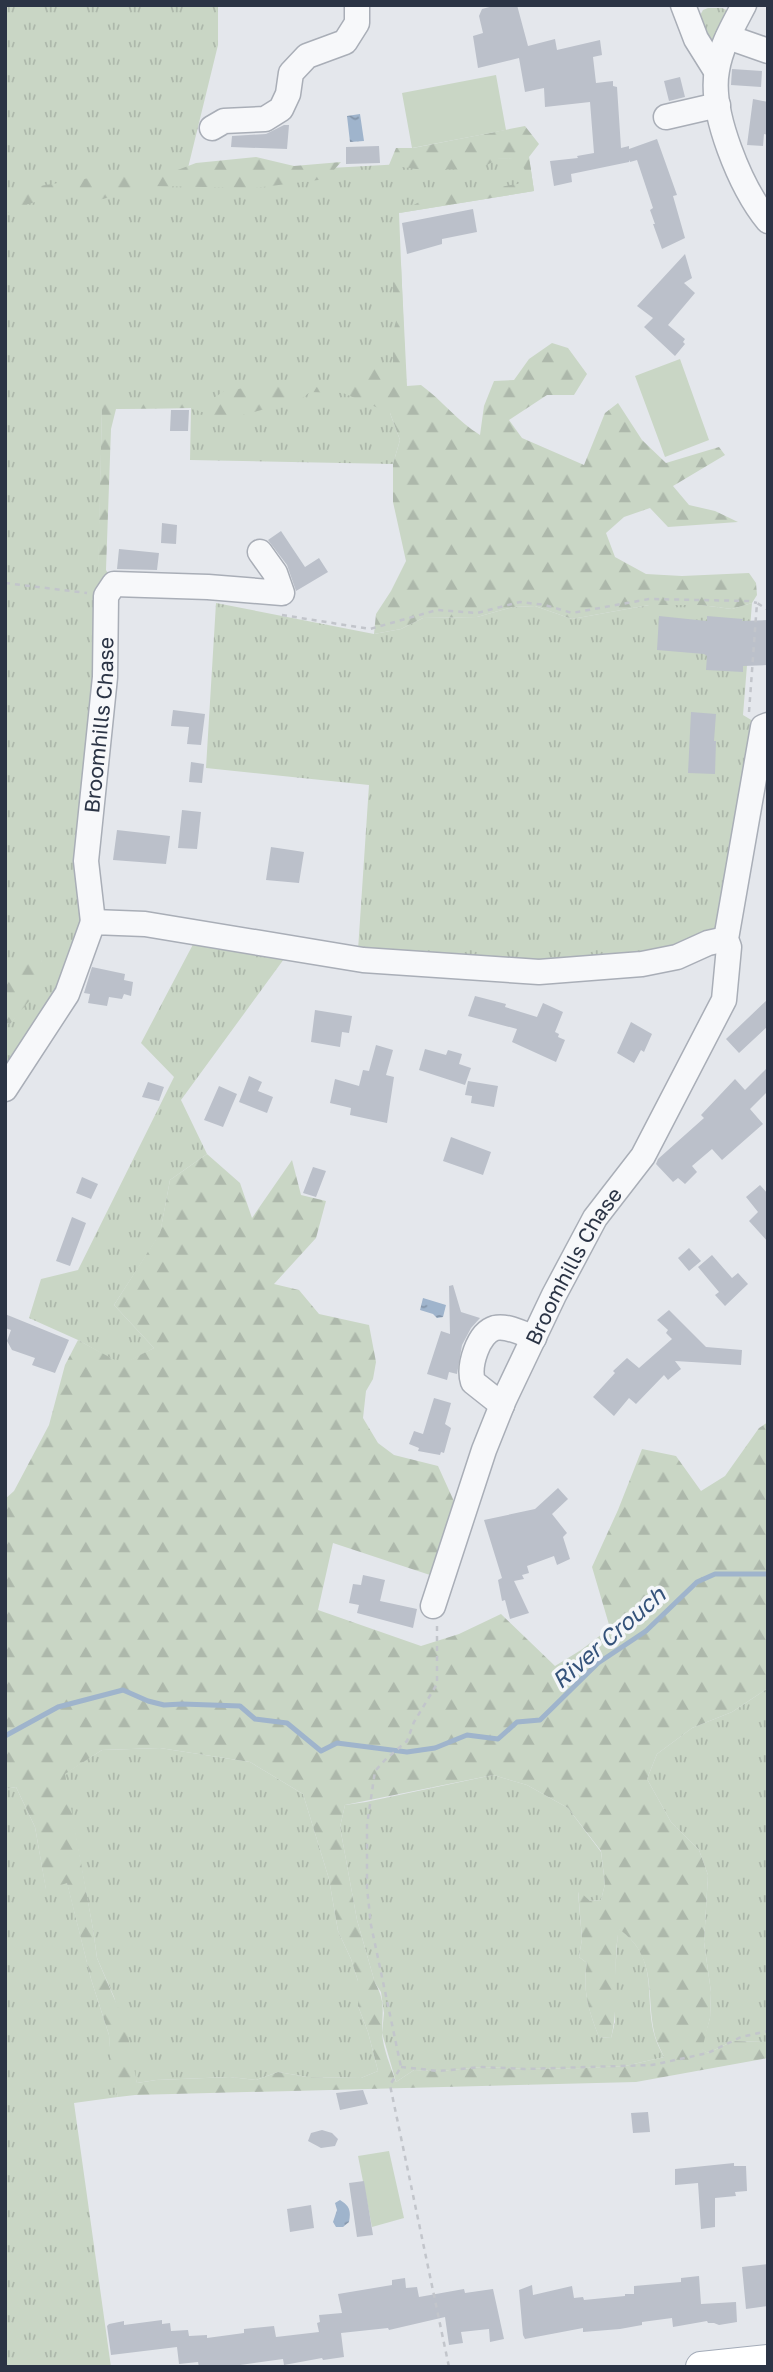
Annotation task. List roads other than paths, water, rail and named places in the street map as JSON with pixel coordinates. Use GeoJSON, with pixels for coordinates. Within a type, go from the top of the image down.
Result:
{"type":"FeatureCollection","features":[{"type":"Feature","properties":{"kind":"main road"},"geometry":{"type":"LineString","coordinates":[[701,2367],[768,2360]]}},
{"type":"Feature","properties":{"kind":"street"},"geometry":{"type":"LineString","coordinates":[[212,128],[224,121],[265,119],[281,109],[288,94],[291,73],[307,56],[345,42],[357,23],[357,5]]}},
{"type":"Feature","properties":{"kind":"street"},"geometry":{"type":"LineString","coordinates":[[683,5],[696,39],[716,71]]}},
{"type":"Feature","properties":{"kind":"street"},"geometry":{"type":"LineString","coordinates":[[744,5],[728,37],[716,71],[718,105],[736,166],[746,188],[768,221]]}},
{"type":"Feature","properties":{"kind":"street"},"geometry":{"type":"LineString","coordinates":[[728,37],[768,51]]}},
{"type":"Feature","properties":{"kind":"street"},"geometry":{"type":"LineString","coordinates":[[666,117],[718,105]]}},
{"type":"Feature","properties":{"kind":"street","name":"Broomhills Chase"},"geometry":{"type":"LineString","coordinates":[[5,1089],[67,995],[93,922],[86,861],[105,677],[106,596],[114,584],[282,593],[275,573],[260,552]]}},
{"type":"Feature","properties":{"kind":"street","name":"Broomhills Chase"},"geometry":{"type":"LineString","coordinates":[[433,1606],[484,1450],[534,1338],[595,1218],[643,1156],[724,1000],[729,947],[726,939],[766,726]]}},
{"type":"Feature","properties":{"kind":"street"},"geometry":{"type":"LineString","coordinates":[[93,922],[145,924],[363,960],[539,972],[642,964],[677,957],[708,943],[726,939]]}},
{"type":"Feature","properties":{"kind":"street"},"geometry":{"type":"LineString","coordinates":[[502,1405],[473,1382],[471,1370],[475,1353],[487,1333],[495,1328],[509,1329],[534,1338]]}},
{"type":"Feature","properties":{"kind":"water"},"geometry":{"type":"Polygon","coordinates":[[[360,114],[364,141],[350,142],[347,116],[360,114]]]}},
{"type":"Feature","properties":{"kind":"water"},"geometry":{"type":"Polygon","coordinates":[[[423,1298],[446,1305],[443,1317],[437,1318],[420,1310],[423,1298]]]}},
{"type":"Feature","properties":{"kind":"water"},"geometry":{"type":"Polygon","coordinates":[[[340,2200],[348,2207],[350,2218],[343,2227],[336,2227],[333,2222],[337,2210],[335,2203],[340,2200]]]}},
{"type":"Feature","properties":{"kind":"waterway","name":"River Crouch"},"geometry":{"type":"LineString","coordinates":[[5,1736],[58,1707],[123,1690],[164,1705],[240,1706],[255,1719],[287,1723],[321,1751],[337,1743],[407,1752],[435,1748],[467,1735],[498,1739],[517,1722],[540,1720],[598,1663],[646,1631],[697,1582],[715,1574],[768,1574]]}}]}
